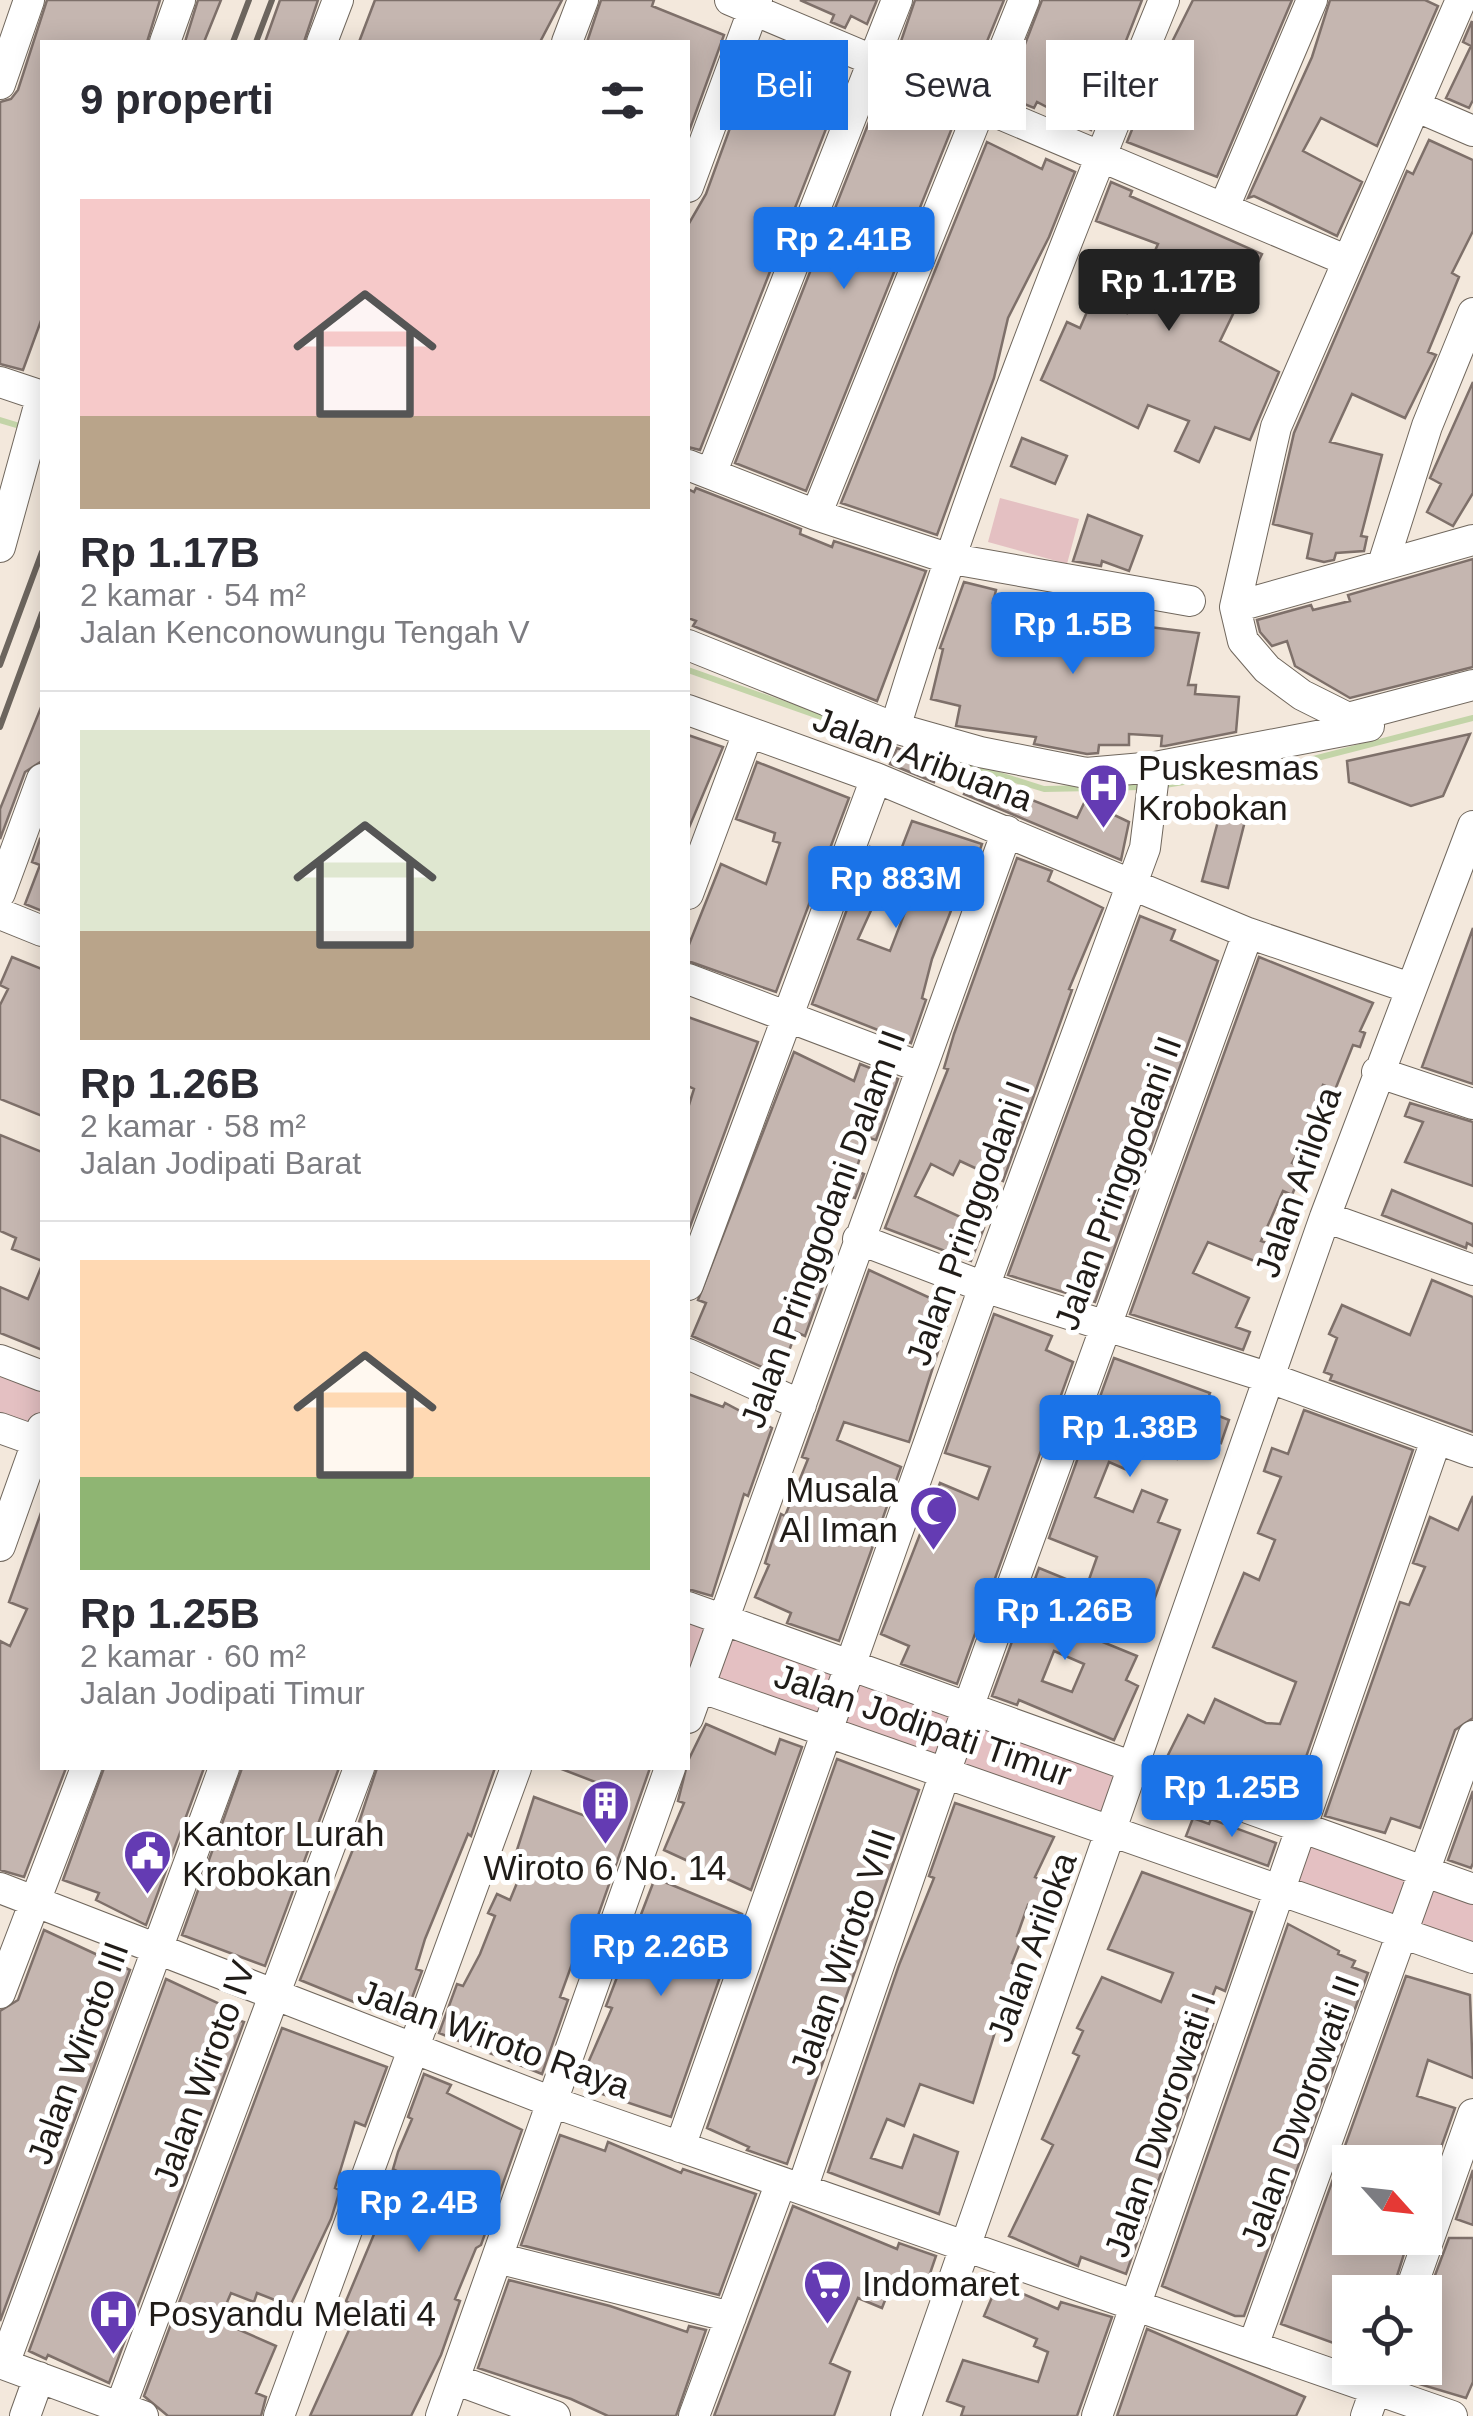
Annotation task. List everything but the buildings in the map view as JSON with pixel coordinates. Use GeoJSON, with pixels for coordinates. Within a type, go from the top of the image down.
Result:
{"type":"FeatureCollection","features":[{"type":"Feature","properties":{"kind":"street"},"geometry":{"type":"LineString","coordinates":[[0,84],[29,0]]}},
{"type":"Feature","properties":{"kind":"street"},"geometry":{"type":"LineString","coordinates":[[166,40],[180,0]]}},
{"type":"Feature","properties":{"kind":"street"},"geometry":{"type":"LineString","coordinates":[[323,40],[338,0]]}},
{"type":"Feature","properties":{"kind":"street"},"geometry":{"type":"LineString","coordinates":[[568,40],[583,0]]}},
{"type":"Feature","properties":{"kind":"street"},"geometry":{"type":"LineString","coordinates":[[881,40],[897,0]]}},
{"type":"Feature","properties":{"kind":"street"},"geometry":{"type":"LineString","coordinates":[[1008,40],[1024,0]]}},
{"type":"Feature","properties":{"kind":"street"},"geometry":{"type":"LineString","coordinates":[[895,728],[948,558],[1101,154],[1164,0]]}},
{"type":"Feature","properties":{"kind":"street"},"geometry":{"type":"LineString","coordinates":[[1225,205],[1312,0]]}},
{"type":"Feature","properties":{"kind":"street"},"geometry":{"type":"LineString","coordinates":[[690,181],[747,3],[868,55]]}},
{"type":"Feature","properties":{"kind":"street"},"geometry":{"type":"LineString","coordinates":[[1453,3],[1415,106],[1276,428],[1235,607],[1243,641],[1268,669],[1334,714],[1348,718],[1473,685]]}},
{"type":"Feature","properties":{"kind":"street"},"geometry":{"type":"LineString","coordinates":[[868,72],[699,469],[816,515],[948,558],[1190,602]]}},
{"type":"Feature","properties":{"kind":"street"},"geometry":{"type":"LineString","coordinates":[[1415,106],[1473,131]]}},
{"type":"Feature","properties":{"kind":"street"},"geometry":{"type":"LineString","coordinates":[[1026,123],[1225,205],[1348,261]]}},
{"type":"Feature","properties":{"kind":"street"},"geometry":{"type":"LineString","coordinates":[[816,515],[971,130]]}},
{"type":"Feature","properties":{"kind":"street"},"geometry":{"type":"LineString","coordinates":[[1384,562],[1426,426],[1473,313]]}},
{"type":"Feature","properties":{"kind":"street"},"geometry":{"type":"LineString","coordinates":[[0,382],[40,396]]}},
{"type":"Feature","properties":{"kind":"street"},"geometry":{"type":"LineString","coordinates":[[0,547],[17,451],[40,401]]}},
{"type":"Feature","properties":{"kind":"street"},"geometry":{"type":"LineString","coordinates":[[1235,607],[1473,540]]}},
{"type":"Feature","properties":{"kind":"street"},"geometry":{"type":"LineString","coordinates":[[690,647],[895,728],[1049,768],[1155,782],[1473,700]]}},
{"type":"Feature","properties":{"kind":"street","name":"Jalan Aribuana"},"geometry":{"type":"LineString","coordinates":[[690,711],[876,778],[1248,933],[1410,988]]}},
{"type":"Feature","properties":{"kind":"street"},"geometry":{"type":"LineString","coordinates":[[690,889],[748,732]]}},
{"type":"Feature","properties":{"kind":"street"},"geometry":{"type":"LineString","coordinates":[[690,1280],[876,778]]}},
{"type":"Feature","properties":{"kind":"street","name":"Jalan Pringgodani I"},"geometry":{"type":"LineString","coordinates":[[680,2147],[984,1287],[1132,884],[1155,782]]}},
{"type":"Feature","properties":{"kind":"street"},"geometry":{"type":"LineString","coordinates":[[0,893],[40,784]]}},
{"type":"Feature","properties":{"kind":"street","name":"Jalan Ariloka"},"geometry":{"type":"LineString","coordinates":[[906,2416],[1136,1768],[1325,1217],[1473,826]]}},
{"type":"Feature","properties":{"kind":"street","name":"Jalan Pringgodani Dalam II"},"geometry":{"type":"LineString","coordinates":[[693,1685],[711,1653],[1007,831]]}},
{"type":"Feature","properties":{"kind":"street"},"geometry":{"type":"LineString","coordinates":[[0,914],[40,930]]}},
{"type":"Feature","properties":{"kind":"street","name":"Jalan Pringgodani II"},"geometry":{"type":"LineString","coordinates":[[956,1740],[1248,933]]}},
{"type":"Feature","properties":{"kind":"street"},"geometry":{"type":"LineString","coordinates":[[690,981],[920,1067]]}},
{"type":"Feature","properties":{"kind":"street"},"geometry":{"type":"LineString","coordinates":[[1378,1072],[1473,1104]]}},
{"type":"Feature","properties":{"kind":"street"},"geometry":{"type":"LineString","coordinates":[[1325,1217],[1473,1270]]}},
{"type":"Feature","properties":{"kind":"street"},"geometry":{"type":"LineString","coordinates":[[858,1239],[984,1287],[1270,1378],[1473,1452]]}},
{"type":"Feature","properties":{"kind":"street"},"geometry":{"type":"LineString","coordinates":[[690,1355],[801,1404]]}},
{"type":"Feature","properties":{"kind":"street"},"geometry":{"type":"LineString","coordinates":[[0,1360],[40,1375]]}},
{"type":"Feature","properties":{"kind":"street"},"geometry":{"type":"LineString","coordinates":[[0,1428],[40,1437]]}},
{"type":"Feature","properties":{"kind":"street"},"geometry":{"type":"LineString","coordinates":[[0,1546],[40,1440]]}},
{"type":"Feature","properties":{"kind":"street","name":"Jalan Dworowati I"},"geometry":{"type":"LineString","coordinates":[[1097,2416],[1294,1860],[1436,1440]]}},
{"type":"Feature","properties":{"kind":"street"},"geometry":{"type":"LineString","coordinates":[[690,1609],[1304,1828],[1421,1887],[1473,1890]]}},
{"type":"Feature","properties":{"kind":"street","name":"Jalan Jodipati Timur"},"geometry":{"type":"LineString","coordinates":[[693,1685],[944,1775],[1114,1829],[1473,1958]]}},
{"type":"Feature","properties":{"kind":"street","name":"Jalan Dworowati II"},"geometry":{"type":"LineString","coordinates":[[1254,2346],[1473,1736]]}},
{"type":"Feature","properties":{"kind":"street","name":"Jalan Wiroto VIII"},"geometry":{"type":"LineString","coordinates":[[694,2416],[731,2316],[792,2185],[956,1740]]}},
{"type":"Feature","properties":{"kind":"street"},"geometry":{"type":"LineString","coordinates":[[0,1993],[85,1770]]}},
{"type":"Feature","properties":{"kind":"street","name":"Jalan Wiroto III"},"geometry":{"type":"LineString","coordinates":[[2,2364],[223,1770]]}},
{"type":"Feature","properties":{"kind":"street","name":"Jalan Wiroto IV"},"geometry":{"type":"LineString","coordinates":[[127,2413],[273,1996],[358,1770]]}},
{"type":"Feature","properties":{"kind":"street"},"geometry":{"type":"LineString","coordinates":[[279,2416],[515,1770]]}},
{"type":"Feature","properties":{"kind":"street"},"geometry":{"type":"LineString","coordinates":[[440,2416],[669,1770]]}},
{"type":"Feature","properties":{"kind":"street","name":"Jalan Wiroto Raya"},"geometry":{"type":"LineString","coordinates":[[0,1888],[552,2102],[1452,2416]]}},
{"type":"Feature","properties":{"kind":"street"},"geometry":{"type":"LineString","coordinates":[[1416,2275],[1473,2114]]}},
{"type":"Feature","properties":{"kind":"street"},"geometry":{"type":"LineString","coordinates":[[497,2258],[731,2316]]}},
{"type":"Feature","properties":{"kind":"street"},"geometry":{"type":"LineString","coordinates":[[2,2364],[127,2413]]}},
{"type":"Feature","properties":{"kind":"street"},"geometry":{"type":"LineString","coordinates":[[25,2416],[39,2377]]}},
{"type":"Feature","properties":{"kind":"street"},"geometry":{"type":"LineString","coordinates":[[454,2379],[555,2416]]}},
{"type":"Feature","properties":{"kind":"shaded area"},"geometry":{"type":"Polygon","coordinates":[[[1000,498],[1079,519],[1067,564],[988,542],[1000,498]]]}},
{"type":"Feature","properties":{"kind":"shaded area"},"geometry":{"type":"Polygon","coordinates":[[[0,1366],[40,1381],[40,1436],[0,1422],[0,1366]]]}},
{"type":"Feature","properties":{"kind":"shaded area"},"geometry":{"type":"Polygon","coordinates":[[[690,1614],[1128,1772],[1111,1821],[690,1670],[690,1614]]]}},
{"type":"Feature","properties":{"kind":"shaded area"},"geometry":{"type":"Polygon","coordinates":[[[1307,1838],[1473,1898],[1473,1950],[1290,1885],[1307,1838]]]}},
{"type":"Feature","properties":{"kind":"waterway"},"geometry":{"type":"LineString","coordinates":[[0,420],[23,427]]}},
{"type":"Feature","properties":{"kind":"waterway"},"geometry":{"type":"LineString","coordinates":[[690,671],[875,736]]}},
{"type":"Feature","properties":{"kind":"waterway"},"geometry":{"type":"LineString","coordinates":[[1159,786],[1294,764],[1473,718]]}},
{"type":"Feature","properties":{"kind":"waterway"},"geometry":{"type":"LineString","coordinates":[[916,749],[1044,789],[1142,787]]}},
{"type":"Feature","properties":{"kind":"railway"},"geometry":{"type":"LineString","coordinates":[[234,40],[249,0]]}},
{"type":"Feature","properties":{"kind":"railway"},"geometry":{"type":"LineString","coordinates":[[257,40],[272,0]]}},
{"type":"Feature","properties":{"kind":"railway"},"geometry":{"type":"LineString","coordinates":[[0,665],[40,557]]}},
{"type":"Feature","properties":{"kind":"railway"},"geometry":{"type":"LineString","coordinates":[[0,727],[40,618]]}},
{"type":"Feature","properties":{"kind":"place","name":"Puskesmas Krobokan"},"geometry":{"type":"Point","coordinates":[1103,830]}},
{"type":"Feature","properties":{"kind":"place","name":"Musala Al Iman"},"geometry":{"type":"Point","coordinates":[933,1552]}},
{"type":"Feature","properties":{"kind":"place","name":"Wiroto 6 No. 14"},"geometry":{"type":"Point","coordinates":[605,1846]}},
{"type":"Feature","properties":{"kind":"place","name":"Kantor Lurah Krobokan"},"geometry":{"type":"Point","coordinates":[147,1896]}},
{"type":"Feature","properties":{"kind":"place","name":"Indomaret"},"geometry":{"type":"Point","coordinates":[827,2326]}},
{"type":"Feature","properties":{"kind":"place","name":"Posyandu Melati 4"},"geometry":{"type":"Point","coordinates":[113,2356]}}]}
